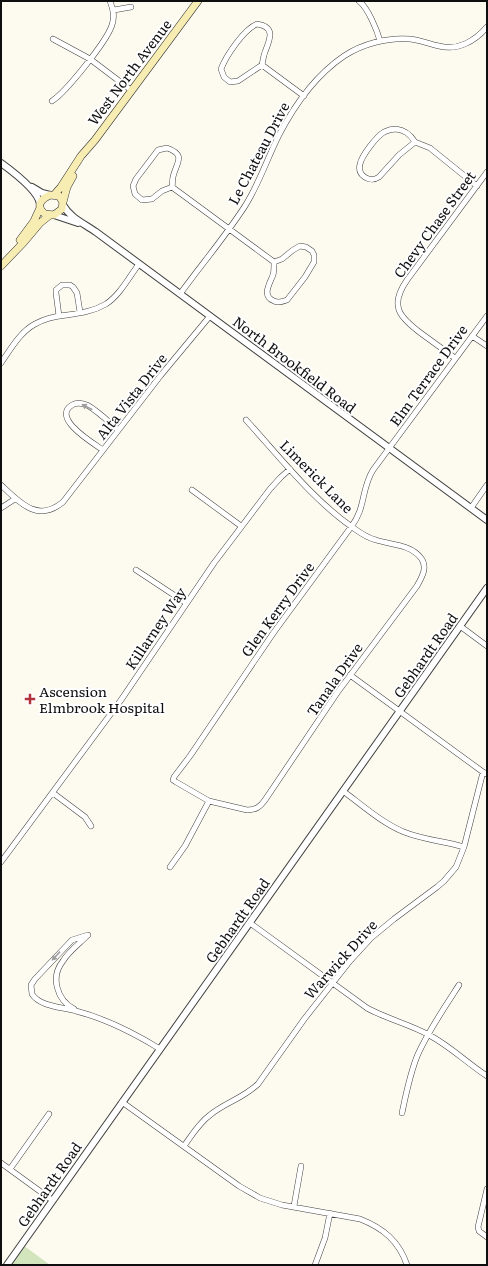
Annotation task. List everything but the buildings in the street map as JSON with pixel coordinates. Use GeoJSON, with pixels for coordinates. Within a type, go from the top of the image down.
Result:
{"type":"FeatureCollection","features":[{"type":"Feature","properties":{"kind":"main road","name":"West North Avenue"},"geometry":{"type":"LineString","coordinates":[[63,204],[70,181],[95,140],[198,1]]}},
{"type":"Feature","properties":{"kind":"main road","name":"West North Avenue"},"geometry":{"type":"LineString","coordinates":[[52,195],[61,187],[81,156],[95,140]]}},
{"type":"Feature","properties":{"kind":"main road"},"geometry":{"type":"LineString","coordinates":[[52,195],[61,198],[63,204],[59,212],[41,222],[1,266],[34,221],[43,199],[52,195]]}},
{"type":"Feature","properties":{"kind":"main road"},"geometry":{"type":"LineString","coordinates":[[40,206],[45,214],[52,215]]}},
{"type":"Feature","properties":{"kind":"street"},"geometry":{"type":"LineString","coordinates":[[52,101],[65,91],[90,59],[112,27],[114,10],[110,1]]}},
{"type":"Feature","properties":{"kind":"street"},"geometry":{"type":"LineString","coordinates":[[361,2],[375,27],[380,41]]}},
{"type":"Feature","properties":{"kind":"street"},"geometry":{"type":"LineString","coordinates":[[114,10],[131,7]]}},
{"type":"Feature","properties":{"kind":"street"},"geometry":{"type":"LineString","coordinates":[[257,24],[266,28],[270,34],[270,42],[263,56],[262,65],[238,81],[230,82],[226,80],[221,69],[224,61],[246,31],[257,24]]}},
{"type":"Feature","properties":{"kind":"street","name":"Le Chateau Drive"},"geometry":{"type":"LineString","coordinates":[[180,294],[244,207],[257,186],[280,134],[304,96],[320,76],[339,60],[353,52],[380,41],[411,39],[440,47],[456,47],[473,41],[481,35],[487,27]]}},
{"type":"Feature","properties":{"kind":"street"},"geometry":{"type":"LineString","coordinates":[[53,39],[90,59],[131,90]]}},
{"type":"Feature","properties":{"kind":"street"},"geometry":{"type":"LineString","coordinates":[[262,65],[304,96]]}},
{"type":"Feature","properties":{"kind":"street"},"geometry":{"type":"LineString","coordinates":[[415,142],[399,155],[376,180],[367,179],[360,172],[359,169],[361,160],[383,132],[392,129],[401,130],[411,136],[415,142],[430,148],[477,186]]}},
{"type":"Feature","properties":{"kind":"street"},"geometry":{"type":"LineString","coordinates":[[167,148],[174,150],[179,159],[173,177],[172,186],[152,198],[142,200],[135,194],[133,186],[136,179],[158,150],[167,148]]}},
{"type":"Feature","properties":{"kind":"street"},"geometry":{"type":"LineString","coordinates":[[1,163],[22,180],[38,190],[52,195]]}},
{"type":"Feature","properties":{"kind":"street","name":"Chevy Chase Street"},"geometry":{"type":"LineString","coordinates":[[455,358],[406,321],[399,311],[398,300],[400,292],[407,280],[487,172]]}},
{"type":"Feature","properties":{"kind":"street"},"geometry":{"type":"LineString","coordinates":[[22,180],[37,196],[40,206]]}},
{"type":"Feature","properties":{"kind":"street"},"geometry":{"type":"LineString","coordinates":[[172,186],[274,262]]}},
{"type":"Feature","properties":{"kind":"street","name":"North Brookfield Road"},"geometry":{"type":"LineString","coordinates":[[63,204],[70,215],[487,520]]}},
{"type":"Feature","properties":{"kind":"street","name":"North Brookfield Road"},"geometry":{"type":"LineString","coordinates":[[52,215],[89,228]]}},
{"type":"Feature","properties":{"kind":"street"},"geometry":{"type":"LineString","coordinates":[[300,246],[310,249],[315,258],[313,265],[305,277],[289,298],[283,302],[278,302],[271,299],[267,291],[267,287],[273,275],[274,262],[282,259],[300,246]]}},
{"type":"Feature","properties":{"kind":"street"},"geometry":{"type":"LineString","coordinates":[[1,364],[27,330],[35,324],[59,316],[88,312],[109,302],[139,264]]}},
{"type":"Feature","properties":{"kind":"street"},"geometry":{"type":"LineString","coordinates":[[59,316],[56,293],[58,288],[62,285],[70,285],[75,289],[80,312]]}},
{"type":"Feature","properties":{"kind":"street","name":"Alta Vista Drive"},"geometry":{"type":"LineString","coordinates":[[1,485],[15,499],[35,511],[46,512],[55,509],[63,502],[118,430],[210,316]]}},
{"type":"Feature","properties":{"kind":"street","name":"Elm Terrace Drive"},"geometry":{"type":"LineString","coordinates":[[390,448],[487,316]]}},
{"type":"Feature","properties":{"kind":"street"},"geometry":{"type":"LineString","coordinates":[[472,336],[487,346]]}},
{"type":"Feature","properties":{"kind":"street"},"geometry":{"type":"LineString","coordinates":[[103,450],[72,427],[67,420],[66,413],[71,406],[77,403],[86,405],[118,430]]}},
{"type":"Feature","properties":{"kind":"street","name":"Limerick Lane"},"geometry":{"type":"LineString","coordinates":[[246,420],[315,495],[352,527],[369,538],[405,547],[421,558]]}},
{"type":"Feature","properties":{"kind":"street","name":"Glen Kerry Drive"},"geometry":{"type":"LineString","coordinates":[[209,801],[173,780],[174,777],[190,756],[274,632],[352,527],[361,512],[367,480],[390,448]]}},
{"type":"Feature","properties":{"kind":"street","name":"Killarney Way"},"geometry":{"type":"LineString","coordinates":[[1,862],[121,700],[186,603],[241,526],[270,489],[290,469]]}},
{"type":"Feature","properties":{"kind":"street"},"geometry":{"type":"LineString","coordinates":[[471,508],[487,485]]}},
{"type":"Feature","properties":{"kind":"street"},"geometry":{"type":"LineString","coordinates":[[192,490],[241,526]]}},
{"type":"Feature","properties":{"kind":"street"},"geometry":{"type":"LineString","coordinates":[[1,508],[15,499]]}},
{"type":"Feature","properties":{"kind":"street","name":"Tanala Drive"},"geometry":{"type":"LineString","coordinates":[[209,801],[252,810],[257,809],[265,800],[350,675],[421,578],[425,570],[421,558]]}},
{"type":"Feature","properties":{"kind":"street"},"geometry":{"type":"LineString","coordinates":[[136,570],[186,603]]}},
{"type":"Feature","properties":{"kind":"street","name":"Gebhardt Road"},"geometry":{"type":"LineString","coordinates":[[7,1265],[487,588]]}},
{"type":"Feature","properties":{"kind":"street"},"geometry":{"type":"LineString","coordinates":[[460,626],[487,646]]}},
{"type":"Feature","properties":{"kind":"street"},"geometry":{"type":"LineString","coordinates":[[350,675],[485,773]]}},
{"type":"Feature","properties":{"kind":"street","name":"Warwick Drive"},"geometry":{"type":"LineString","coordinates":[[184,1146],[197,1128],[211,1114],[249,1092],[258,1084],[305,1018],[371,938],[444,881],[456,867],[464,847],[485,773]]}},
{"type":"Feature","properties":{"kind":"street"},"geometry":{"type":"LineString","coordinates":[[343,791],[398,829],[420,837],[464,847]]}},
{"type":"Feature","properties":{"kind":"street"},"geometry":{"type":"LineString","coordinates":[[53,792],[85,817],[91,826]]}},
{"type":"Feature","properties":{"kind":"street"},"geometry":{"type":"LineString","coordinates":[[170,867],[185,846],[209,801]]}},
{"type":"Feature","properties":{"kind":"street"},"geometry":{"type":"LineString","coordinates":[[250,923],[374,1012],[428,1034],[487,1076]]}},
{"type":"Feature","properties":{"kind":"street"},"geometry":{"type":"LineString","coordinates":[[78,1011],[64,1002],[60,995],[57,988],[57,973],[59,965],[63,960],[88,935],[72,940],[35,979],[31,984],[34,998],[38,1001],[78,1011],[124,1028],[160,1049]]}},
{"type":"Feature","properties":{"kind":"street"},"geometry":{"type":"LineString","coordinates":[[402,1113],[412,1069],[418,1054],[428,1034],[459,985]]}},
{"type":"Feature","properties":{"kind":"street"},"geometry":{"type":"LineString","coordinates":[[122,1102],[251,1193],[271,1202],[360,1219],[379,1228],[391,1237],[407,1265]]}},
{"type":"Feature","properties":{"kind":"street"},"geometry":{"type":"LineString","coordinates":[[10,1169],[50,1114]]}},
{"type":"Feature","properties":{"kind":"street"},"geometry":{"type":"LineString","coordinates":[[1,1163],[52,1200]]}},
{"type":"Feature","properties":{"kind":"street"},"geometry":{"type":"LineString","coordinates":[[294,1206],[301,1166]]}},
{"type":"Feature","properties":{"kind":"street"},"geometry":{"type":"LineString","coordinates":[[487,1188],[478,1227],[479,1230],[487,1237]]}},
{"type":"Feature","properties":{"kind":"street"},"geometry":{"type":"LineString","coordinates":[[315,1265],[325,1238],[330,1213]]}},
{"type":"Feature","properties":{"kind":"green space"},"geometry":{"type":"Polygon","coordinates":[[[23,1245],[50,1265],[10,1265],[23,1245]]]}},
{"type":"Feature","properties":{"kind":"place","name":"Ascension Elmbrook Hospital"},"geometry":{"type":"Point","coordinates":[30,699]}}]}
